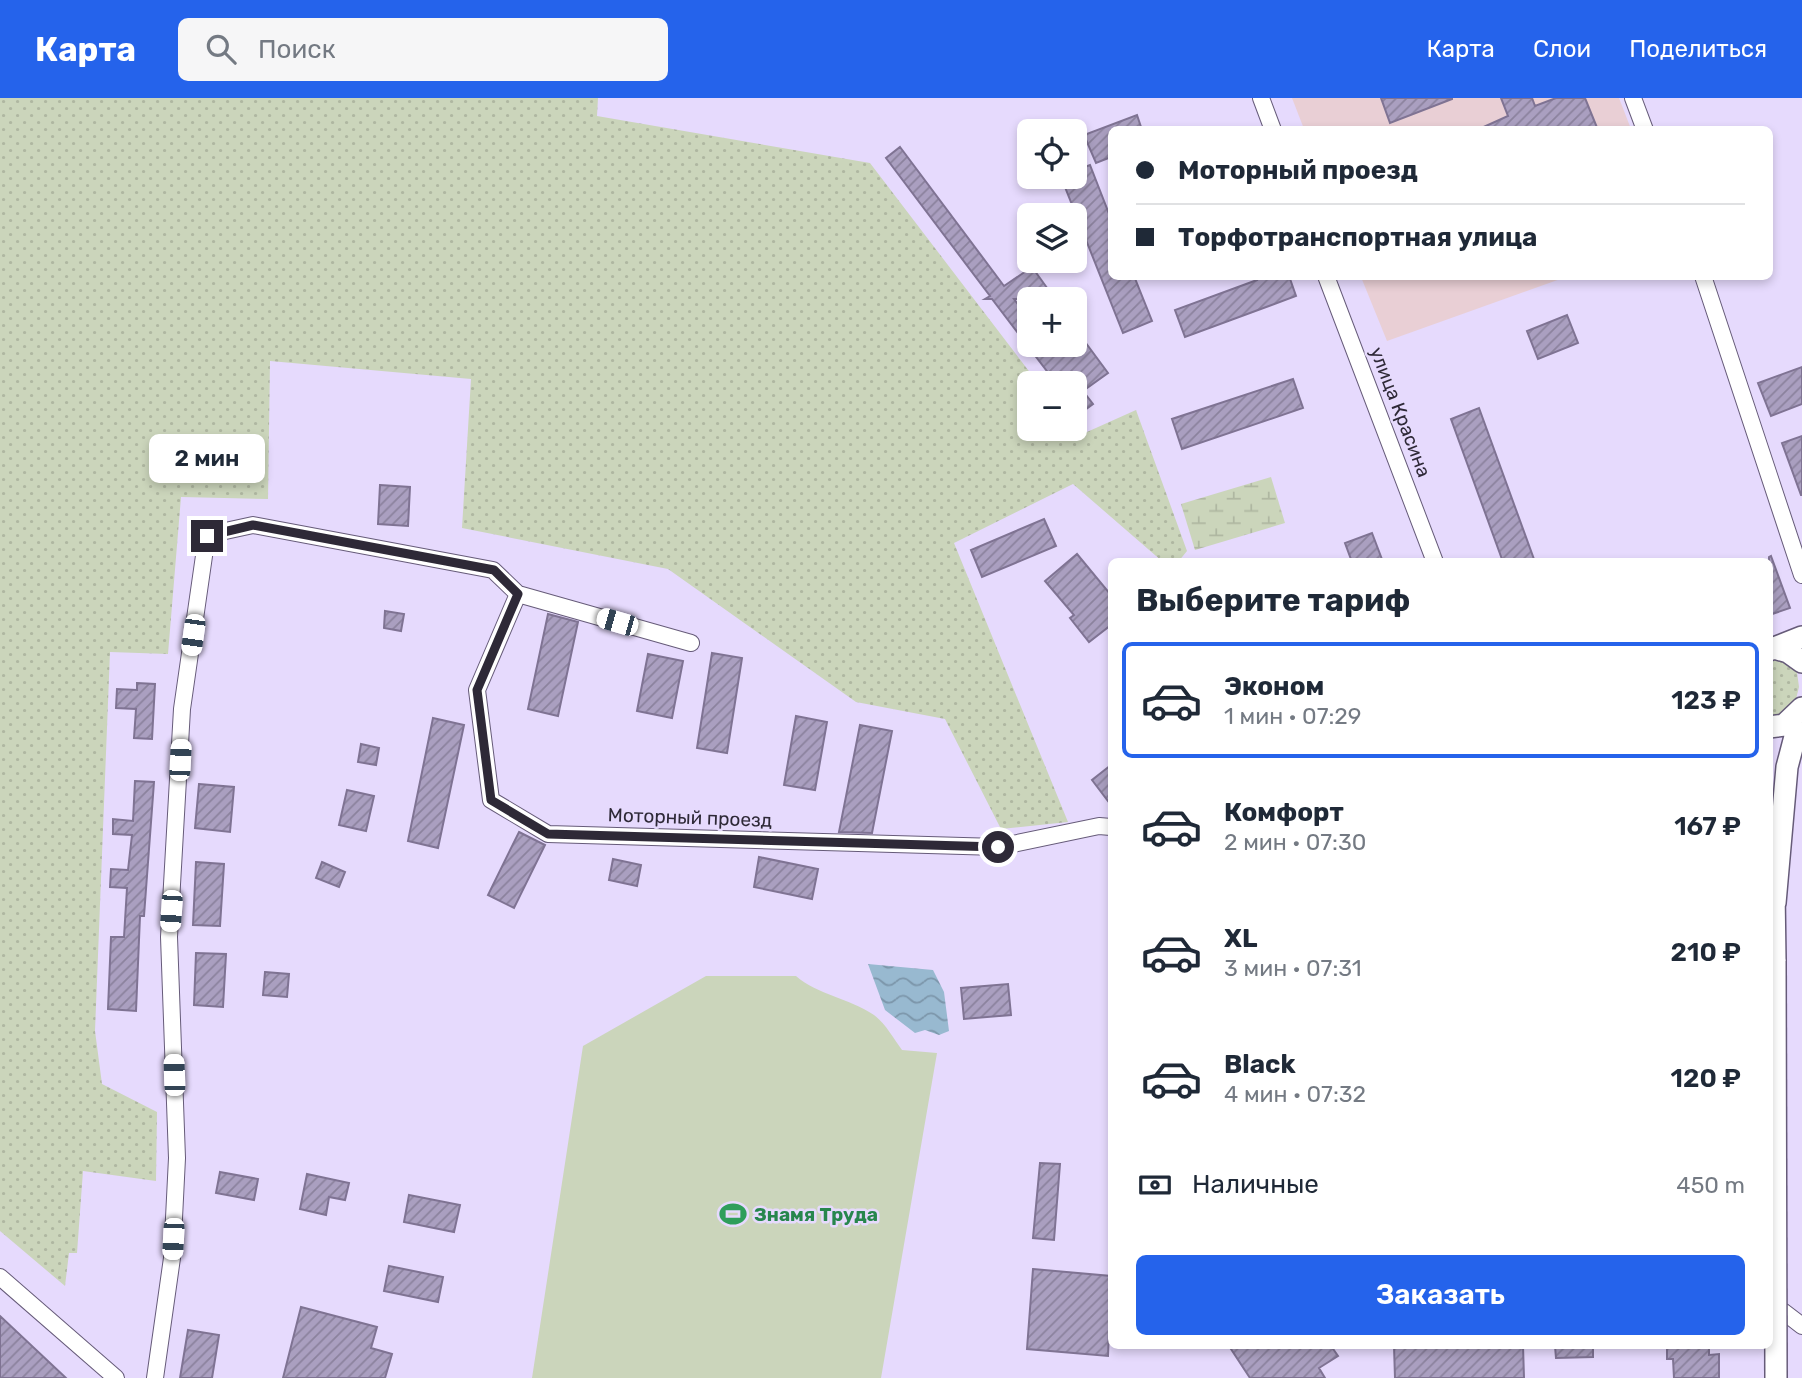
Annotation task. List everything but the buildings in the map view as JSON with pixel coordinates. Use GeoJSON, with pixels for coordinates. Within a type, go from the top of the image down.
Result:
{"type":"FeatureCollection","features":[{"type":"Feature","properties":{"kind":"main road"},"geometry":{"type":"LineString","coordinates":[[1773,649],[1802,638]]}},
{"type":"Feature","properties":{"kind":"main road"},"geometry":{"type":"LineString","coordinates":[[1773,649],[1788,652],[1802,662]]}},
{"type":"Feature","properties":{"kind":"main road"},"geometry":{"type":"LineString","coordinates":[[1773,726],[1784,725],[1802,709]]}},
{"type":"Feature","properties":{"kind":"main road"},"geometry":{"type":"LineString","coordinates":[[1775,903],[1787,767],[1802,709]]}},
{"type":"Feature","properties":{"kind":"main road"},"geometry":{"type":"LineString","coordinates":[[1773,873],[1776,1378]]}},
{"type":"Feature","properties":{"kind":"street"},"geometry":{"type":"LineString","coordinates":[[1261,98],[1272,126]]}},
{"type":"Feature","properties":{"kind":"street"},"geometry":{"type":"LineString","coordinates":[[1633,98],[1644,126]]}},
{"type":"Feature","properties":{"kind":"street","name":"улица Красина"},"geometry":{"type":"LineString","coordinates":[[1328,280],[1432,558]]}},
{"type":"Feature","properties":{"kind":"street"},"geometry":{"type":"LineString","coordinates":[[1704,280],[1802,575]]}},
{"type":"Feature","properties":{"kind":"street"},"geometry":{"type":"LineString","coordinates":[[155,1378],[172,1258],[177,1158],[169,937],[182,722],[207,536],[253,525],[494,570],[518,594],[691,643]]}},
{"type":"Feature","properties":{"kind":"street","name":"Моторный проезд"},"geometry":{"type":"LineString","coordinates":[[518,594],[477,690],[491,800],[548,834],[998,847],[1099,826],[1108,827]]}},
{"type":"Feature","properties":{"kind":"street"},"geometry":{"type":"LineString","coordinates":[[0,1277],[116,1378]]}},
{"type":"Feature","properties":{"kind":"street"},"geometry":{"type":"LineString","coordinates":[[1773,1308],[1784,1312],[1802,1326]]}},
{"type":"Feature","properties":{"kind":"shaded area"},"geometry":{"type":"Polygon","coordinates":[[[1292,98],[1619,98],[1630,126],[1303,126],[1292,98]]]}},
{"type":"Feature","properties":{"kind":"shaded area"},"geometry":{"type":"Polygon","coordinates":[[[1362,280],[1558,280],[1387,341],[1362,280]]]}},
{"type":"Feature","properties":{"kind":"green space"},"geometry":{"type":"Polygon","coordinates":[[[0,98],[598,98],[597,116],[870,163],[1029,371],[1017,371],[1017,441],[1087,441],[1087,432],[1136,410],[1187,551],[1181,558],[1158,558],[1073,484],[954,543],[1068,822],[1001,829],[945,719],[856,702],[668,569],[462,528],[471,379],[270,361],[268,499],[181,497],[168,654],[110,652],[95,1031],[102,1084],[157,1112],[156,1181],[83,1171],[77,1253],[69,1253],[65,1286],[0,1231],[0,98]]]}},
{"type":"Feature","properties":{"kind":"green space"},"geometry":{"type":"Polygon","coordinates":[[[1271,477],[1285,523],[1195,550],[1181,504],[1271,477]]]}},
{"type":"Feature","properties":{"kind":"green space"},"geometry":{"type":"Polygon","coordinates":[[[1780,660],[1797,672],[1799,687],[1796,699],[1783,714],[1773,715],[1773,661],[1780,660]]]}},
{"type":"Feature","properties":{"kind":"green space","name":"Знамя Труда"},"geometry":{"type":"Polygon","coordinates":[[[706,976],[796,976],[814,988],[874,1015],[902,1050],[937,1053],[881,1378],[532,1378],[583,1046],[706,976]]]}},
{"type":"Feature","properties":{"kind":"water"},"geometry":{"type":"Polygon","coordinates":[[[868,964],[933,970],[944,992],[949,1031],[939,1035],[925,1030],[915,1033],[885,1010],[868,964]]]}},
{"type":"Feature","properties":{"kind":"place","name":"Знамя Труда"},"geometry":{"type":"Point","coordinates":[733,1214]}},
{"type":"Feature","properties":{"kind":"route"},"geometry":{"type":"LineString","coordinates":[[207,536],[253,525],[494,570],[518,594],[477,690],[491,800],[548,834],[998,847]]}}]}
